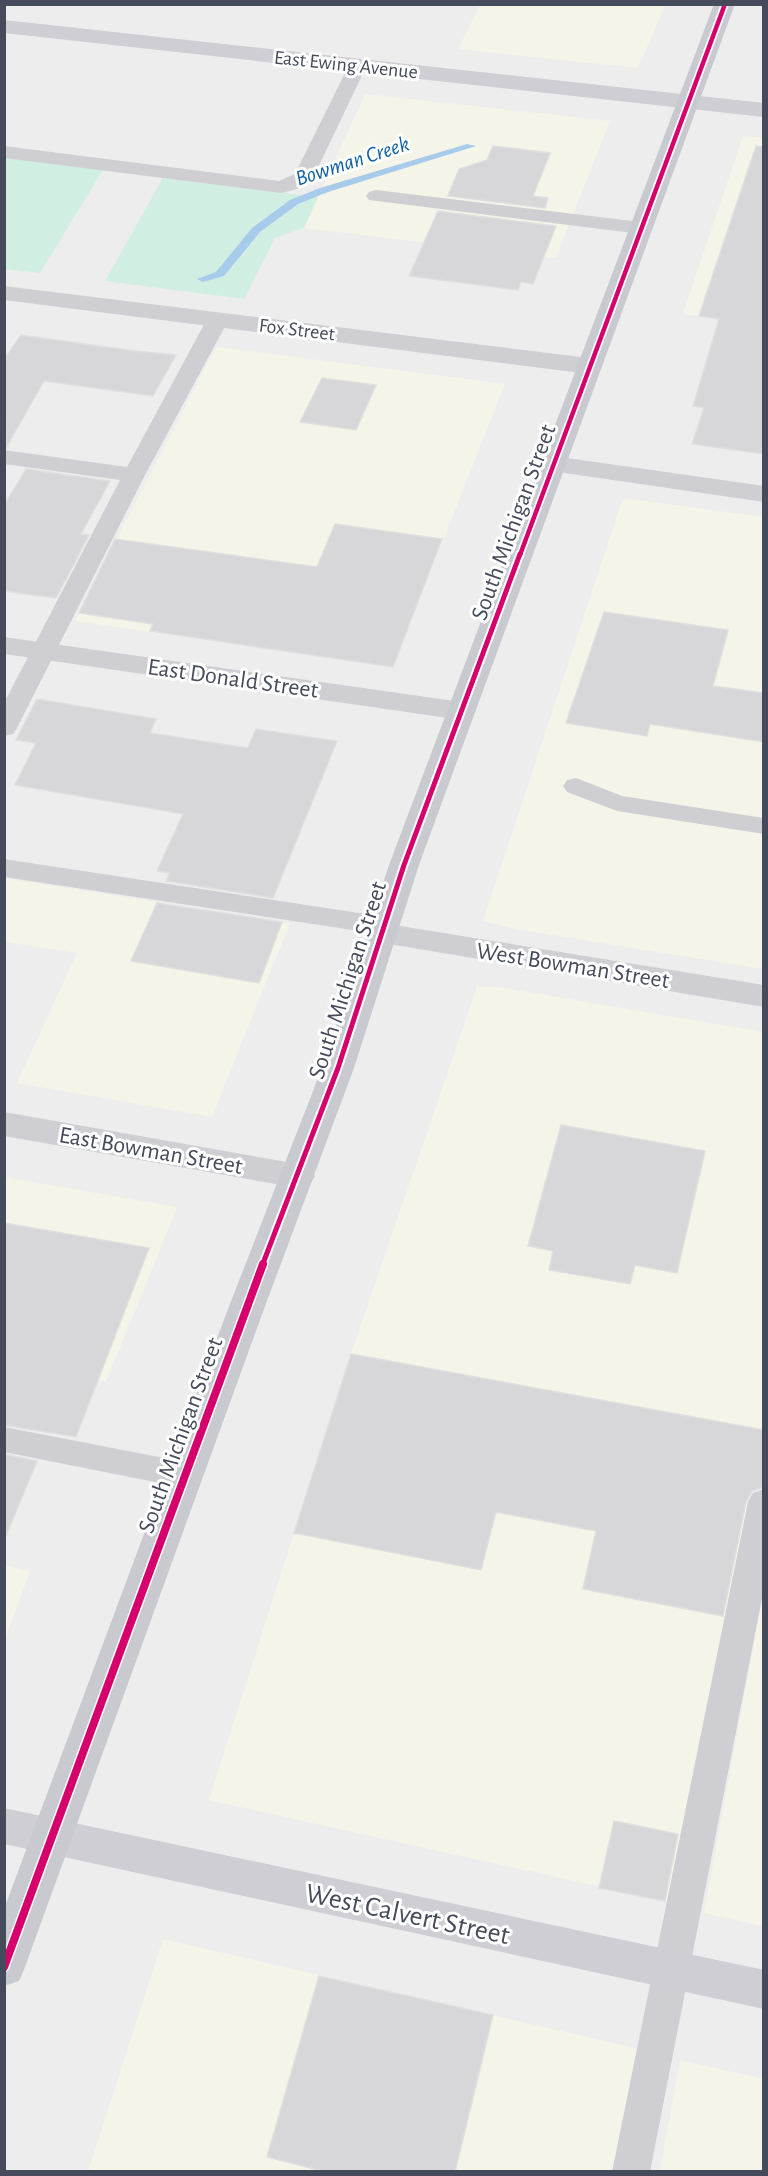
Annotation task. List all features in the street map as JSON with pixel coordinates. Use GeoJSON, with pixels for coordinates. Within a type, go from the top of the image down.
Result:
{"type":"FeatureCollection","features":[{"type":"Feature","properties":{"kind":"main road","name":"South Michigan Street"},"geometry":{"type":"LineString","coordinates":[[4,1967],[246,1309],[298,1176],[405,865],[725,4]]}},
{"type":"Feature","properties":{"kind":"street","name":"East Ewing Avenue"},"geometry":{"type":"LineString","coordinates":[[4,26],[764,110]]}},
{"type":"Feature","properties":{"kind":"street","name":"Fox Street"},"geometry":{"type":"LineString","coordinates":[[4,293],[590,366]]}},
{"type":"Feature","properties":{"kind":"street"},"geometry":{"type":"LineString","coordinates":[[553,464],[764,494]]}},
{"type":"Feature","properties":{"kind":"street","name":"East Donald Street"},"geometry":{"type":"LineString","coordinates":[[4,645],[462,711]]}},
{"type":"Feature","properties":{"kind":"street","name":"West Bowman Street"},"geometry":{"type":"LineString","coordinates":[[384,930],[764,996]]}},
{"type":"Feature","properties":{"kind":"street","name":"East Bowman Street"},"geometry":{"type":"LineString","coordinates":[[4,1124],[298,1176]]}},
{"type":"Feature","properties":{"kind":"street","name":"West Calvert Street"},"geometry":{"type":"LineString","coordinates":[[4,1826],[764,1990]]}},
{"type":"Feature","properties":{"kind":"lane"},"geometry":{"type":"LineString","coordinates":[[4,152],[281,187],[303,178],[358,65]]}},
{"type":"Feature","properties":{"kind":"lane"},"geometry":{"type":"LineString","coordinates":[[376,196],[640,228]]}},
{"type":"Feature","properties":{"kind":"lane"},"geometry":{"type":"LineString","coordinates":[[4,728],[46,651],[134,475],[218,319]]}},
{"type":"Feature","properties":{"kind":"lane"},"geometry":{"type":"LineString","coordinates":[[4,457],[134,475]]}},
{"type":"Feature","properties":{"kind":"lane"},"geometry":{"type":"LineString","coordinates":[[576,786],[617,803],[764,826]]}},
{"type":"Feature","properties":{"kind":"lane"},"geometry":{"type":"LineString","coordinates":[[4,868],[384,930]]}},
{"type":"Feature","properties":{"kind":"lane"},"geometry":{"type":"LineString","coordinates":[[4,1439],[185,1475]]}},
{"type":"Feature","properties":{"kind":"lane"},"geometry":{"type":"LineString","coordinates":[[631,2172],[764,1502]]}},
{"type":"Feature","properties":{"kind":"shaded area"},"geometry":{"type":"Polygon","coordinates":[[[480,4],[665,5],[638,68],[458,49],[480,4]]]}},
{"type":"Feature","properties":{"kind":"shaded area"},"geometry":{"type":"Polygon","coordinates":[[[365,94],[610,121],[556,258],[304,228],[365,94]]]}},
{"type":"Feature","properties":{"kind":"shaded area"},"geometry":{"type":"Polygon","coordinates":[[[743,136],[763,138],[763,324],[683,314],[743,136]]]}},
{"type":"Feature","properties":{"kind":"shaded area"},"geometry":{"type":"Polygon","coordinates":[[[216,347],[505,384],[393,667],[75,621],[216,347]]]}},
{"type":"Feature","properties":{"kind":"shaded area"},"geometry":{"type":"Polygon","coordinates":[[[623,498],[763,517],[763,969],[516,929],[483,921],[623,498]]]}},
{"type":"Feature","properties":{"kind":"shaded area"},"geometry":{"type":"Polygon","coordinates":[[[4,878],[290,923],[212,1117],[17,1083],[77,953],[5,942],[4,878]]]}},
{"type":"Feature","properties":{"kind":"shaded area"},"geometry":{"type":"Polygon","coordinates":[[[477,987],[498,987],[763,1032],[763,1419],[674,1903],[209,1800],[351,1354],[477,987]]]}},
{"type":"Feature","properties":{"kind":"shaded area"},"geometry":{"type":"Polygon","coordinates":[[[4,1177],[177,1207],[106,1382],[5,1364],[4,1177]]]}},
{"type":"Feature","properties":{"kind":"shaded area"},"geometry":{"type":"Polygon","coordinates":[[[4,1566],[30,1571],[5,1639],[4,1566]]]}},
{"type":"Feature","properties":{"kind":"shaded area"},"geometry":{"type":"Polygon","coordinates":[[[763,1595],[763,1926],[704,1913],[763,1595]]]}},
{"type":"Feature","properties":{"kind":"shaded area"},"geometry":{"type":"Polygon","coordinates":[[[163,1939],[643,2050],[619,2171],[88,2172],[163,1939]]]}},
{"type":"Feature","properties":{"kind":"shaded area"},"geometry":{"type":"Polygon","coordinates":[[[680,2060],[763,2079],[763,2171],[660,2171],[680,2060]]]}},
{"type":"Feature","properties":{"kind":"green space"},"geometry":{"type":"Polygon","coordinates":[[[5,158],[103,170],[40,273],[5,269],[5,158]]]}},
{"type":"Feature","properties":{"kind":"green space"},"geometry":{"type":"Polygon","coordinates":[[[163,178],[318,197],[304,228],[275,238],[244,299],[105,281],[163,178]]]}},
{"type":"Feature","properties":{"kind":"building"},"geometry":{"type":"Polygon","coordinates":[[[493,146],[550,153],[533,196],[548,198],[545,208],[448,196],[459,169],[487,160],[493,146]]]}},
{"type":"Feature","properties":{"kind":"building"},"geometry":{"type":"Polygon","coordinates":[[[756,146],[764,147],[764,454],[692,444],[704,408],[693,406],[719,319],[699,316],[756,146]]]}},
{"type":"Feature","properties":{"kind":"building"},"geometry":{"type":"Polygon","coordinates":[[[438,211],[556,226],[533,284],[521,282],[518,290],[409,276],[438,211]]]}},
{"type":"Feature","properties":{"kind":"building"},"geometry":{"type":"Polygon","coordinates":[[[21,335],[176,355],[153,396],[44,381],[6,448],[4,359],[21,335]]]}},
{"type":"Feature","properties":{"kind":"building"},"geometry":{"type":"Polygon","coordinates":[[[322,378],[376,385],[356,430],[300,422],[322,378]]]}},
{"type":"Feature","properties":{"kind":"building"},"geometry":{"type":"Polygon","coordinates":[[[26,469],[110,481],[81,534],[89,535],[56,598],[4,591],[4,505],[26,469]]]}},
{"type":"Feature","properties":{"kind":"building"},"geometry":{"type":"Polygon","coordinates":[[[335,524],[442,539],[393,667],[150,631],[153,624],[79,613],[115,539],[317,567],[335,524]]]}},
{"type":"Feature","properties":{"kind":"building"},"geometry":{"type":"Polygon","coordinates":[[[604,612],[728,630],[713,686],[764,693],[764,742],[650,724],[647,736],[566,723],[604,612]]]}},
{"type":"Feature","properties":{"kind":"building"},"geometry":{"type":"Polygon","coordinates":[[[37,699],[156,719],[150,733],[248,748],[256,729],[337,741],[273,898],[166,881],[170,873],[157,871],[183,814],[15,785],[36,743],[16,740],[37,699]]]}},
{"type":"Feature","properties":{"kind":"building"},"geometry":{"type":"Polygon","coordinates":[[[157,903],[282,922],[259,983],[131,961],[157,903]]]}},
{"type":"Feature","properties":{"kind":"building"},"geometry":{"type":"Polygon","coordinates":[[[561,1125],[705,1151],[677,1273],[635,1265],[630,1284],[549,1270],[553,1251],[528,1246],[561,1125]]]}},
{"type":"Feature","properties":{"kind":"building"},"geometry":{"type":"Polygon","coordinates":[[[4,1223],[149,1248],[76,1437],[4,1425],[4,1223]]]}},
{"type":"Feature","properties":{"kind":"building"},"geometry":{"type":"Polygon","coordinates":[[[351,1354],[764,1430],[764,1487],[752,1491],[746,1502],[723,1616],[583,1589],[596,1531],[496,1512],[481,1570],[294,1533],[351,1354]]]}},
{"type":"Feature","properties":{"kind":"building"},"geometry":{"type":"Polygon","coordinates":[[[4,1454],[37,1461],[6,1536],[4,1536],[4,1454]]]}},
{"type":"Feature","properties":{"kind":"building"},"geometry":{"type":"Polygon","coordinates":[[[614,1821],[678,1834],[665,1901],[599,1888],[614,1821]]]}},
{"type":"Feature","properties":{"kind":"building"},"geometry":{"type":"Polygon","coordinates":[[[319,1976],[493,2015],[455,2172],[326,2172],[267,2157],[319,1976]]]}},
{"type":"Feature","properties":{"kind":"waterway","name":"Bowman Creek"},"geometry":{"type":"LineString","coordinates":[[203,279],[220,274],[256,230],[294,202],[324,190],[471,146]]}},
{"type":"Feature","properties":{"kind":"cycle path"},"geometry":{"type":"LineString","coordinates":[[4,1967],[246,1309],[338,1068],[404,865],[725,4]]}}]}
